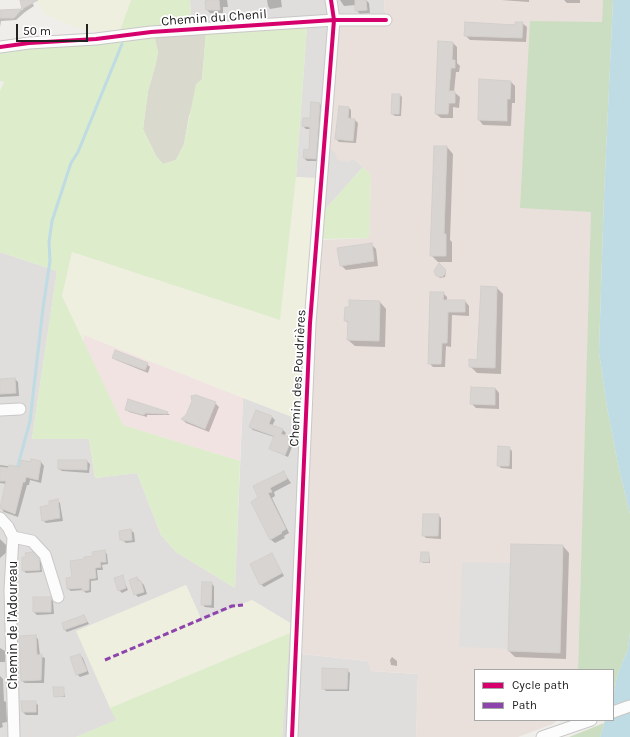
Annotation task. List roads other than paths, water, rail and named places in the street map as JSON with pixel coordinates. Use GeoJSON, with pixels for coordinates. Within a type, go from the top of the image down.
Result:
{"type":"FeatureCollection","features":[{"type":"Feature","properties":{"kind":"street","name":"Chemin des Poudrières"},"geometry":{"type":"LineString","coordinates":[[292,737],[310,323],[334,20],[331,0]]}},
{"type":"Feature","properties":{"kind":"street"},"geometry":{"type":"LineString","coordinates":[[334,20],[386,20]]}},
{"type":"Feature","properties":{"kind":"street","name":"Chemin du Chenil"},"geometry":{"type":"LineString","coordinates":[[0,47],[29,43],[96,40],[151,32],[334,20]]}},
{"type":"Feature","properties":{"kind":"street"},"geometry":{"type":"LineString","coordinates":[[0,410],[20,408]]}},
{"type":"Feature","properties":{"kind":"street"},"geometry":{"type":"LineString","coordinates":[[0,518],[8,527],[13,537],[32,541],[45,555],[58,597]]}},
{"type":"Feature","properties":{"kind":"street","name":"Chemin de l'Adoureau"},"geometry":{"type":"LineString","coordinates":[[13,537],[10,590],[14,737]]}},
{"type":"Feature","properties":{"kind":"street"},"geometry":{"type":"LineString","coordinates":[[0,631],[12,629]]}},
{"type":"Feature","properties":{"kind":"street"},"geometry":{"type":"LineString","coordinates":[[614,712],[630,706]]}},
{"type":"Feature","properties":{"kind":"street"},"geometry":{"type":"LineString","coordinates":[[542,737],[588,721]]}},
{"type":"Feature","properties":{"kind":"water"},"geometry":{"type":"Polygon","coordinates":[[[613,0],[630,0],[630,514],[619,469],[607,407],[599,352],[604,196],[613,0]]]}},
{"type":"Feature","properties":{"kind":"water"},"geometry":{"type":"Polygon","coordinates":[[[630,632],[630,737],[600,737],[605,721],[614,721],[614,692],[617,676],[628,649],[630,632]]]}},
{"type":"Feature","properties":{"kind":"waterway"},"geometry":{"type":"LineString","coordinates":[[17,469],[30,421],[50,261],[49,242],[52,221],[71,163],[78,152],[122,44]]}}]}
